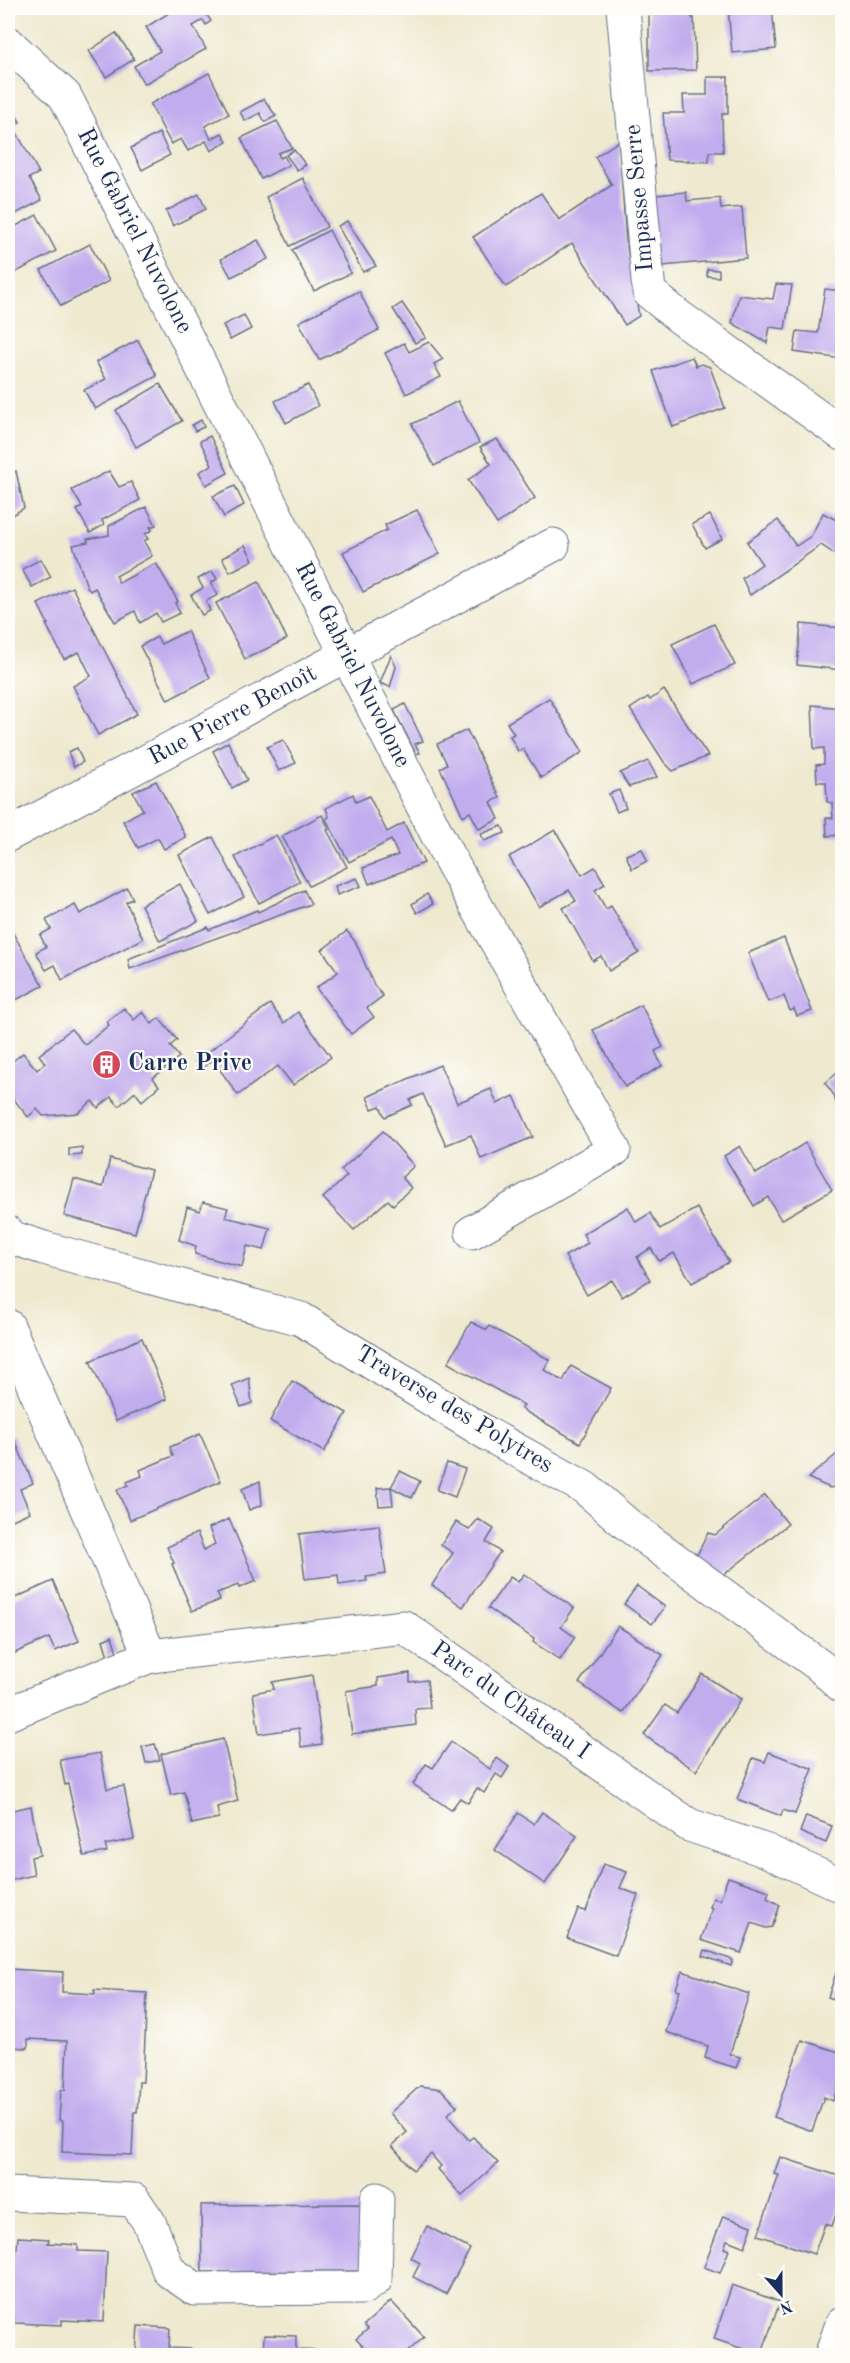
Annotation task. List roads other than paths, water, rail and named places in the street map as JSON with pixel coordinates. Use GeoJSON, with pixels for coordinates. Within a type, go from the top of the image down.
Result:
{"type":"FeatureCollection","features":[{"type":"Feature","properties":{"kind":"street","name":"Impasse Serre"},"geometry":{"type":"LineString","coordinates":[[623,8],[649,292],[678,316],[843,434]]}},
{"type":"Feature","properties":{"kind":"street","name":"Rue Gabriel Nuvolone"},"geometry":{"type":"LineString","coordinates":[[8,43],[65,96],[447,854],[614,1150],[472,1232]]}},
{"type":"Feature","properties":{"kind":"street","name":"Rue Pierre Benoît"},"geometry":{"type":"LineString","coordinates":[[8,835],[553,545]]}},
{"type":"Feature","properties":{"kind":"street","name":"Traverse des Polytres"},"geometry":{"type":"LineString","coordinates":[[9,1241],[301,1319],[491,1436],[585,1488],[628,1525],[820,1666],[843,1686]]}},
{"type":"Feature","properties":{"kind":"street"},"geometry":{"type":"LineString","coordinates":[[8,1326],[150,1656]]}},
{"type":"Feature","properties":{"kind":"street","name":"Parc du Château I"},"geometry":{"type":"LineString","coordinates":[[8,1714],[150,1656],[404,1627],[689,1826],[767,1851],[843,1887]]}},
{"type":"Feature","properties":{"kind":"street"},"geometry":{"type":"LineString","coordinates":[[8,2194],[134,2200],[149,2222],[169,2271],[195,2289],[363,2288],[375,2280],[377,2199]]}},
{"type":"Feature","properties":{"kind":"street"},"geometry":{"type":"LineString","coordinates":[[831,2355],[843,2324]]}},
{"type":"Feature","properties":{"kind":"place","name":"Carre Prive"},"geometry":{"type":"Point","coordinates":[107,1064]}}]}
